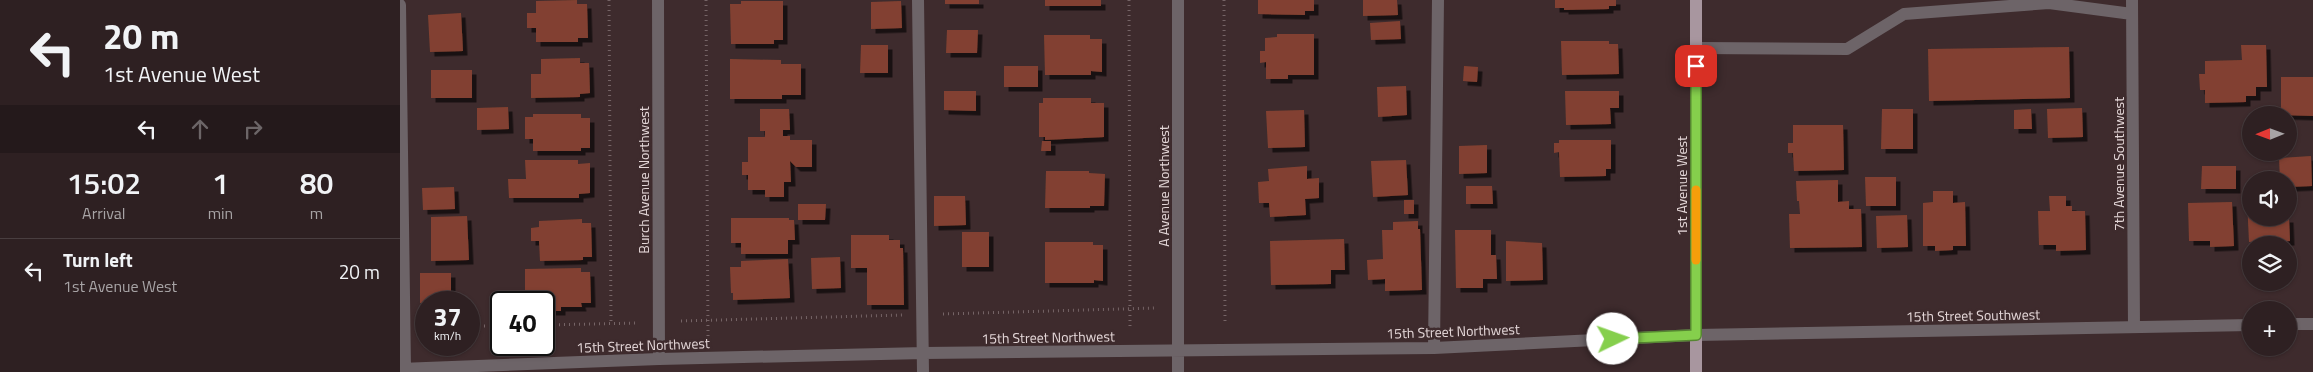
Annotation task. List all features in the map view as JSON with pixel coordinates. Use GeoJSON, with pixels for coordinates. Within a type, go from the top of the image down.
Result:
{"type":"FeatureCollection","features":[{"type":"Feature","properties":{"kind":"main road","name":"1st Avenue West"},"geometry":{"type":"LineString","coordinates":[[1696,0],[1696,372]]}},
{"type":"Feature","properties":{"kind":"street","name":"Burch Avenue Northwest"},"geometry":{"type":"LineString","coordinates":[[658,0],[659,360]]}},
{"type":"Feature","properties":{"kind":"street"},"geometry":{"type":"LineString","coordinates":[[918,0],[923,372]]}},
{"type":"Feature","properties":{"kind":"street","name":"A Avenue Northwest"},"geometry":{"type":"LineString","coordinates":[[1178,0],[1178,372]]}},
{"type":"Feature","properties":{"kind":"street"},"geometry":{"type":"LineString","coordinates":[[1434,348],[1438,0]]}},
{"type":"Feature","properties":{"kind":"street","name":"7th Avenue Southwest"},"geometry":{"type":"LineString","coordinates":[[2132,0],[2134,327]]}},
{"type":"Feature","properties":{"kind":"street"},"geometry":{"type":"LineString","coordinates":[[1696,48],[1848,49],[1904,14],[2049,2],[2132,14]]}},
{"type":"Feature","properties":{"kind":"street"},"geometry":{"type":"LineString","coordinates":[[400,5],[402,369]]}},
{"type":"Feature","properties":{"kind":"street"},"geometry":{"type":"LineString","coordinates":[[2297,324],[2313,324]]}},
{"type":"Feature","properties":{"kind":"street","name":"15th Street Southwest"},"geometry":{"type":"LineString","coordinates":[[1696,335],[2242,325]]}},
{"type":"Feature","properties":{"kind":"street","name":"15th Street Northwest"},"geometry":{"type":"LineString","coordinates":[[402,369],[924,353],[1434,348],[1696,335]]}},
{"type":"Feature","properties":{"kind":"path"},"geometry":{"type":"LineString","coordinates":[[609,0],[611,324]]}},
{"type":"Feature","properties":{"kind":"path"},"geometry":{"type":"LineString","coordinates":[[706,0],[708,340]]}},
{"type":"Feature","properties":{"kind":"path"},"geometry":{"type":"LineString","coordinates":[[1129,0],[1130,328]]}},
{"type":"Feature","properties":{"kind":"path"},"geometry":{"type":"LineString","coordinates":[[1224,0],[1225,325]]}},
{"type":"Feature","properties":{"kind":"path"},"geometry":{"type":"LineString","coordinates":[[555,325],[638,323]]}},
{"type":"Feature","properties":{"kind":"building"},"geometry":{"type":"Polygon","coordinates":[[[577,0],[577,4],[587,4],[588,38],[578,38],[578,42],[536,42],[536,28],[527,28],[527,13],[536,13],[536,1],[577,0]]]}},
{"type":"Feature","properties":{"kind":"building"},"geometry":{"type":"Polygon","coordinates":[[[945,0],[979,0],[979,4],[945,4],[945,0]]]}},
{"type":"Feature","properties":{"kind":"building"},"geometry":{"type":"Polygon","coordinates":[[[1045,0],[1101,0],[1101,6],[1045,6],[1045,0]]]}},
{"type":"Feature","properties":{"kind":"building"},"geometry":{"type":"Polygon","coordinates":[[[1258,0],[1314,0],[1314,11],[1305,11],[1305,15],[1258,14],[1258,0]]]}},
{"type":"Feature","properties":{"kind":"building"},"geometry":{"type":"Polygon","coordinates":[[[1363,0],[1397,0],[1398,15],[1363,16],[1363,0]]]}},
{"type":"Feature","properties":{"kind":"building"},"geometry":{"type":"Polygon","coordinates":[[[1555,0],[1616,0],[1616,6],[1609,6],[1609,9],[1564,10],[1564,8],[1555,8],[1555,0]]]}},
{"type":"Feature","properties":{"kind":"building"},"geometry":{"type":"Polygon","coordinates":[[[741,1],[783,1],[783,40],[774,40],[774,44],[731,44],[730,4],[741,4],[741,1]]]}},
{"type":"Feature","properties":{"kind":"building"},"geometry":{"type":"Polygon","coordinates":[[[901,1],[902,28],[871,29],[871,2],[901,1]]]}},
{"type":"Feature","properties":{"kind":"building"},"geometry":{"type":"Polygon","coordinates":[[[461,13],[463,51],[430,52],[428,15],[461,13]]]}},
{"type":"Feature","properties":{"kind":"building"},"geometry":{"type":"Polygon","coordinates":[[[1400,21],[1401,39],[1371,40],[1370,23],[1400,21]]]}},
{"type":"Feature","properties":{"kind":"building"},"geometry":{"type":"Polygon","coordinates":[[[947,30],[978,30],[977,53],[946,53],[947,30]]]}},
{"type":"Feature","properties":{"kind":"building"},"geometry":{"type":"Polygon","coordinates":[[[1277,34],[1314,34],[1314,75],[1288,75],[1288,79],[1266,79],[1266,62],[1260,63],[1260,51],[1265,51],[1265,38],[1277,37],[1277,34]]]}},
{"type":"Feature","properties":{"kind":"building"},"geometry":{"type":"Polygon","coordinates":[[[1044,35],[1090,35],[1090,39],[1102,39],[1102,72],[1091,71],[1091,75],[1045,75],[1044,35]]]}},
{"type":"Feature","properties":{"kind":"building"},"geometry":{"type":"Polygon","coordinates":[[[1561,41],[1609,41],[1609,44],[1618,44],[1619,74],[1562,75],[1561,41]]]}},
{"type":"Feature","properties":{"kind":"building"},"geometry":{"type":"Polygon","coordinates":[[[861,45],[888,45],[888,73],[860,73],[861,45]]]}},
{"type":"Feature","properties":{"kind":"building"},"geometry":{"type":"Polygon","coordinates":[[[2241,45],[2266,45],[2267,87],[2256,87],[2256,96],[2246,96],[2246,102],[2205,103],[2205,90],[2200,90],[2199,74],[2205,74],[2205,61],[2242,60],[2241,45]]]}},
{"type":"Feature","properties":{"kind":"building"},"geometry":{"type":"Polygon","coordinates":[[[2069,47],[2070,98],[1929,101],[1928,49],[2069,47]]]}},
{"type":"Feature","properties":{"kind":"building"},"geometry":{"type":"Polygon","coordinates":[[[580,58],[580,63],[589,63],[590,93],[580,94],[580,97],[531,98],[531,74],[541,74],[541,59],[580,58]]]}},
{"type":"Feature","properties":{"kind":"building"},"geometry":{"type":"Polygon","coordinates":[[[730,59],[781,60],[781,64],[801,64],[801,95],[782,95],[782,99],[730,99],[730,59]]]}},
{"type":"Feature","properties":{"kind":"building"},"geometry":{"type":"Polygon","coordinates":[[[1004,66],[1038,66],[1038,87],[1004,87],[1004,66]]]}},
{"type":"Feature","properties":{"kind":"building"},"geometry":{"type":"Polygon","coordinates":[[[1464,66],[1478,67],[1477,82],[1463,81],[1464,66]]]}},
{"type":"Feature","properties":{"kind":"building"},"geometry":{"type":"Polygon","coordinates":[[[431,70],[472,70],[472,98],[431,98],[431,70]]]}},
{"type":"Feature","properties":{"kind":"building"},"geometry":{"type":"Polygon","coordinates":[[[2281,77],[2313,77],[2313,116],[2298,116],[2298,106],[2281,106],[2281,77]]]}},
{"type":"Feature","properties":{"kind":"building"},"geometry":{"type":"Polygon","coordinates":[[[1406,86],[1407,115],[1378,117],[1377,87],[1406,86]]]}},
{"type":"Feature","properties":{"kind":"building"},"geometry":{"type":"Polygon","coordinates":[[[944,91],[976,91],[976,111],[944,110],[944,91]]]}},
{"type":"Feature","properties":{"kind":"building"},"geometry":{"type":"Polygon","coordinates":[[[1565,91],[1619,91],[1619,108],[1610,108],[1611,124],[1566,125],[1565,91]]]}},
{"type":"Feature","properties":{"kind":"building"},"geometry":{"type":"Polygon","coordinates":[[[1043,98],[1091,98],[1091,103],[1104,103],[1104,137],[1045,140],[1045,137],[1039,137],[1039,103],[1043,103],[1043,98]]]}},
{"type":"Feature","properties":{"kind":"building"},"geometry":{"type":"Polygon","coordinates":[[[508,107],[509,129],[477,130],[477,108],[508,107]]]}},
{"type":"Feature","properties":{"kind":"building"},"geometry":{"type":"Polygon","coordinates":[[[2082,108],[2083,137],[2048,138],[2047,109],[2082,108]]]}},
{"type":"Feature","properties":{"kind":"building"},"geometry":{"type":"Polygon","coordinates":[[[760,109],[789,109],[790,130],[783,130],[783,136],[790,136],[790,140],[812,140],[812,167],[796,167],[790,161],[791,182],[784,182],[784,197],[765,197],[765,190],[748,190],[748,175],[742,175],[742,162],[748,162],[748,137],[765,137],[765,131],[760,131],[760,109]]]}},
{"type":"Feature","properties":{"kind":"building"},"geometry":{"type":"Polygon","coordinates":[[[1882,109],[1913,109],[1913,149],[1881,149],[1882,109]]]}},
{"type":"Feature","properties":{"kind":"building"},"geometry":{"type":"Polygon","coordinates":[[[2031,109],[2032,129],[2014,129],[2014,110],[2031,109]]]}},
{"type":"Feature","properties":{"kind":"building"},"geometry":{"type":"Polygon","coordinates":[[[1304,110],[1305,147],[1268,148],[1266,111],[1304,110]]]}},
{"type":"Feature","properties":{"kind":"building"},"geometry":{"type":"Polygon","coordinates":[[[533,114],[581,114],[581,118],[590,118],[590,148],[581,148],[581,151],[533,151],[533,139],[525,139],[525,117],[533,117],[533,114]]]}},
{"type":"Feature","properties":{"kind":"building"},"geometry":{"type":"Polygon","coordinates":[[[1793,125],[1843,125],[1844,170],[1794,171],[1793,153],[1788,153],[1788,143],[1793,143],[1793,125]]]}},
{"type":"Feature","properties":{"kind":"building"},"geometry":{"type":"Polygon","coordinates":[[[1559,140],[1611,140],[1611,169],[1606,169],[1606,176],[1560,177],[1559,152],[1554,153],[1554,143],[1559,143],[1559,140]]]}},
{"type":"Feature","properties":{"kind":"building"},"geometry":{"type":"Polygon","coordinates":[[[1042,141],[1051,141],[1051,151],[1041,151],[1042,141]]]}},
{"type":"Feature","properties":{"kind":"building"},"geometry":{"type":"Polygon","coordinates":[[[1487,145],[1487,173],[1459,174],[1459,146],[1487,145]]]}},
{"type":"Feature","properties":{"kind":"building"},"geometry":{"type":"Polygon","coordinates":[[[2311,156],[2312,186],[2297,187],[2297,171],[2280,171],[2279,161],[2298,161],[2298,157],[2311,156]]]}},
{"type":"Feature","properties":{"kind":"building"},"geometry":{"type":"Polygon","coordinates":[[[525,160],[578,160],[578,164],[590,163],[590,193],[579,194],[579,198],[509,198],[508,179],[526,179],[525,160]]]}},
{"type":"Feature","properties":{"kind":"building"},"geometry":{"type":"Polygon","coordinates":[[[1406,160],[1408,195],[1373,197],[1371,161],[1406,160]]]}},
{"type":"Feature","properties":{"kind":"building"},"geometry":{"type":"Polygon","coordinates":[[[1307,166],[1307,179],[1319,178],[1319,198],[1305,199],[1306,215],[1270,217],[1269,203],[1259,203],[1258,182],[1269,181],[1268,169],[1307,166]]]}},
{"type":"Feature","properties":{"kind":"building"},"geometry":{"type":"Polygon","coordinates":[[[2202,166],[2236,166],[2236,189],[2201,189],[2202,166]]]}},
{"type":"Feature","properties":{"kind":"building"},"geometry":{"type":"Polygon","coordinates":[[[1046,171],[1089,171],[1089,173],[1105,174],[1104,206],[1090,206],[1090,208],[1045,208],[1046,171]]]}},
{"type":"Feature","properties":{"kind":"building"},"geometry":{"type":"Polygon","coordinates":[[[1865,177],[1896,177],[1896,206],[1866,206],[1865,177]]]}},
{"type":"Feature","properties":{"kind":"building"},"geometry":{"type":"Polygon","coordinates":[[[1838,180],[1838,202],[1849,201],[1849,209],[1861,209],[1862,247],[1790,248],[1789,214],[1800,214],[1796,181],[1838,180]]]}},
{"type":"Feature","properties":{"kind":"building"},"geometry":{"type":"Polygon","coordinates":[[[1466,186],[1492,186],[1493,204],[1466,204],[1466,186]]]}},
{"type":"Feature","properties":{"kind":"building"},"geometry":{"type":"Polygon","coordinates":[[[454,187],[455,209],[423,210],[422,188],[454,187]]]}},
{"type":"Feature","properties":{"kind":"building"},"geometry":{"type":"Polygon","coordinates":[[[1933,191],[1953,191],[1953,203],[1965,202],[1966,246],[1953,246],[1953,250],[1935,251],[1935,246],[1923,246],[1923,203],[1933,202],[1933,191]]]}},
{"type":"Feature","properties":{"kind":"building"},"geometry":{"type":"Polygon","coordinates":[[[934,196],[965,196],[966,225],[934,226],[934,196]]]}},
{"type":"Feature","properties":{"kind":"building"},"geometry":{"type":"Polygon","coordinates":[[[2049,196],[2066,196],[2066,206],[2072,206],[2072,211],[2085,211],[2086,250],[2056,251],[2056,245],[2039,245],[2038,211],[2050,211],[2049,196]]]}},
{"type":"Feature","properties":{"kind":"building"},"geometry":{"type":"Polygon","coordinates":[[[1404,200],[1414,200],[1414,214],[1404,214],[1404,200]]]}},
{"type":"Feature","properties":{"kind":"building"},"geometry":{"type":"Polygon","coordinates":[[[2232,202],[2234,246],[2210,247],[2210,241],[2189,241],[2188,203],[2232,202]]]}},
{"type":"Feature","properties":{"kind":"building"},"geometry":{"type":"Polygon","coordinates":[[[798,204],[826,204],[825,220],[798,220],[798,204]]]}},
{"type":"Feature","properties":{"kind":"building"},"geometry":{"type":"Polygon","coordinates":[[[1907,215],[1908,247],[1877,248],[1876,216],[1907,215]]]}},
{"type":"Feature","properties":{"kind":"building"},"geometry":{"type":"Polygon","coordinates":[[[467,216],[469,260],[431,261],[431,217],[467,216]]]}},
{"type":"Feature","properties":{"kind":"building"},"geometry":{"type":"Polygon","coordinates":[[[731,218],[789,218],[789,220],[794,220],[795,240],[788,240],[788,254],[741,254],[741,243],[731,243],[731,218]]]}},
{"type":"Feature","properties":{"kind":"building"},"geometry":{"type":"Polygon","coordinates":[[[582,219],[582,223],[591,223],[592,257],[583,257],[583,260],[540,261],[539,241],[531,241],[531,228],[539,227],[539,221],[582,219]]]}},
{"type":"Feature","properties":{"kind":"building"},"geometry":{"type":"Polygon","coordinates":[[[1418,221],[1418,229],[1420,229],[1422,290],[1385,291],[1385,279],[1368,280],[1367,260],[1383,259],[1382,230],[1393,230],[1393,222],[1418,221]]]}},
{"type":"Feature","properties":{"kind":"building"},"geometry":{"type":"Polygon","coordinates":[[[2248,226],[2289,226],[2290,236],[2249,236],[2248,226]]]}},
{"type":"Feature","properties":{"kind":"building"},"geometry":{"type":"Polygon","coordinates":[[[1455,230],[1491,230],[1491,255],[1496,255],[1497,279],[1483,279],[1483,288],[1456,288],[1455,230]]]}},
{"type":"Feature","properties":{"kind":"building"},"geometry":{"type":"Polygon","coordinates":[[[962,232],[989,232],[989,267],[962,267],[962,232]]]}},
{"type":"Feature","properties":{"kind":"building"},"geometry":{"type":"Polygon","coordinates":[[[851,235],[889,235],[889,240],[900,240],[900,248],[903,248],[904,305],[867,305],[867,268],[851,268],[851,235]]]}},
{"type":"Feature","properties":{"kind":"building"},"geometry":{"type":"Polygon","coordinates":[[[1344,239],[1345,270],[1331,270],[1331,284],[1271,285],[1270,241],[1344,239]]]}},
{"type":"Feature","properties":{"kind":"building"},"geometry":{"type":"Polygon","coordinates":[[[1506,241],[1542,243],[1543,280],[1506,281],[1506,241]]]}},
{"type":"Feature","properties":{"kind":"building"},"geometry":{"type":"Polygon","coordinates":[[[1045,242],[1093,242],[1093,245],[1103,245],[1103,281],[1094,280],[1094,283],[1045,283],[1045,242]]]}},
{"type":"Feature","properties":{"kind":"building"},"geometry":{"type":"Polygon","coordinates":[[[840,257],[841,288],[812,289],[811,258],[840,257]]]}},
{"type":"Feature","properties":{"kind":"building"},"geometry":{"type":"Polygon","coordinates":[[[788,259],[790,298],[733,300],[730,267],[741,267],[741,261],[788,259]]]}},
{"type":"Feature","properties":{"kind":"building"},"geometry":{"type":"Polygon","coordinates":[[[581,268],[581,272],[590,272],[591,303],[581,303],[582,307],[561,307],[561,311],[555,311],[555,291],[525,291],[525,269],[581,268]]]}},
{"type":"Feature","properties":{"kind":"building"},"geometry":{"type":"Polygon","coordinates":[[[420,273],[451,273],[451,291],[420,291],[420,273]]]}},
{"type":"Feature","properties":{"kind":"slow traffic"},"geometry":{"type":"LineString","coordinates":[[1696,190],[1696,260]]}},
{"type":"Feature","properties":{"kind":"route"},"geometry":{"type":"LineString","coordinates":[[1613,339],[1696,335],[1696,66]]}}]}
